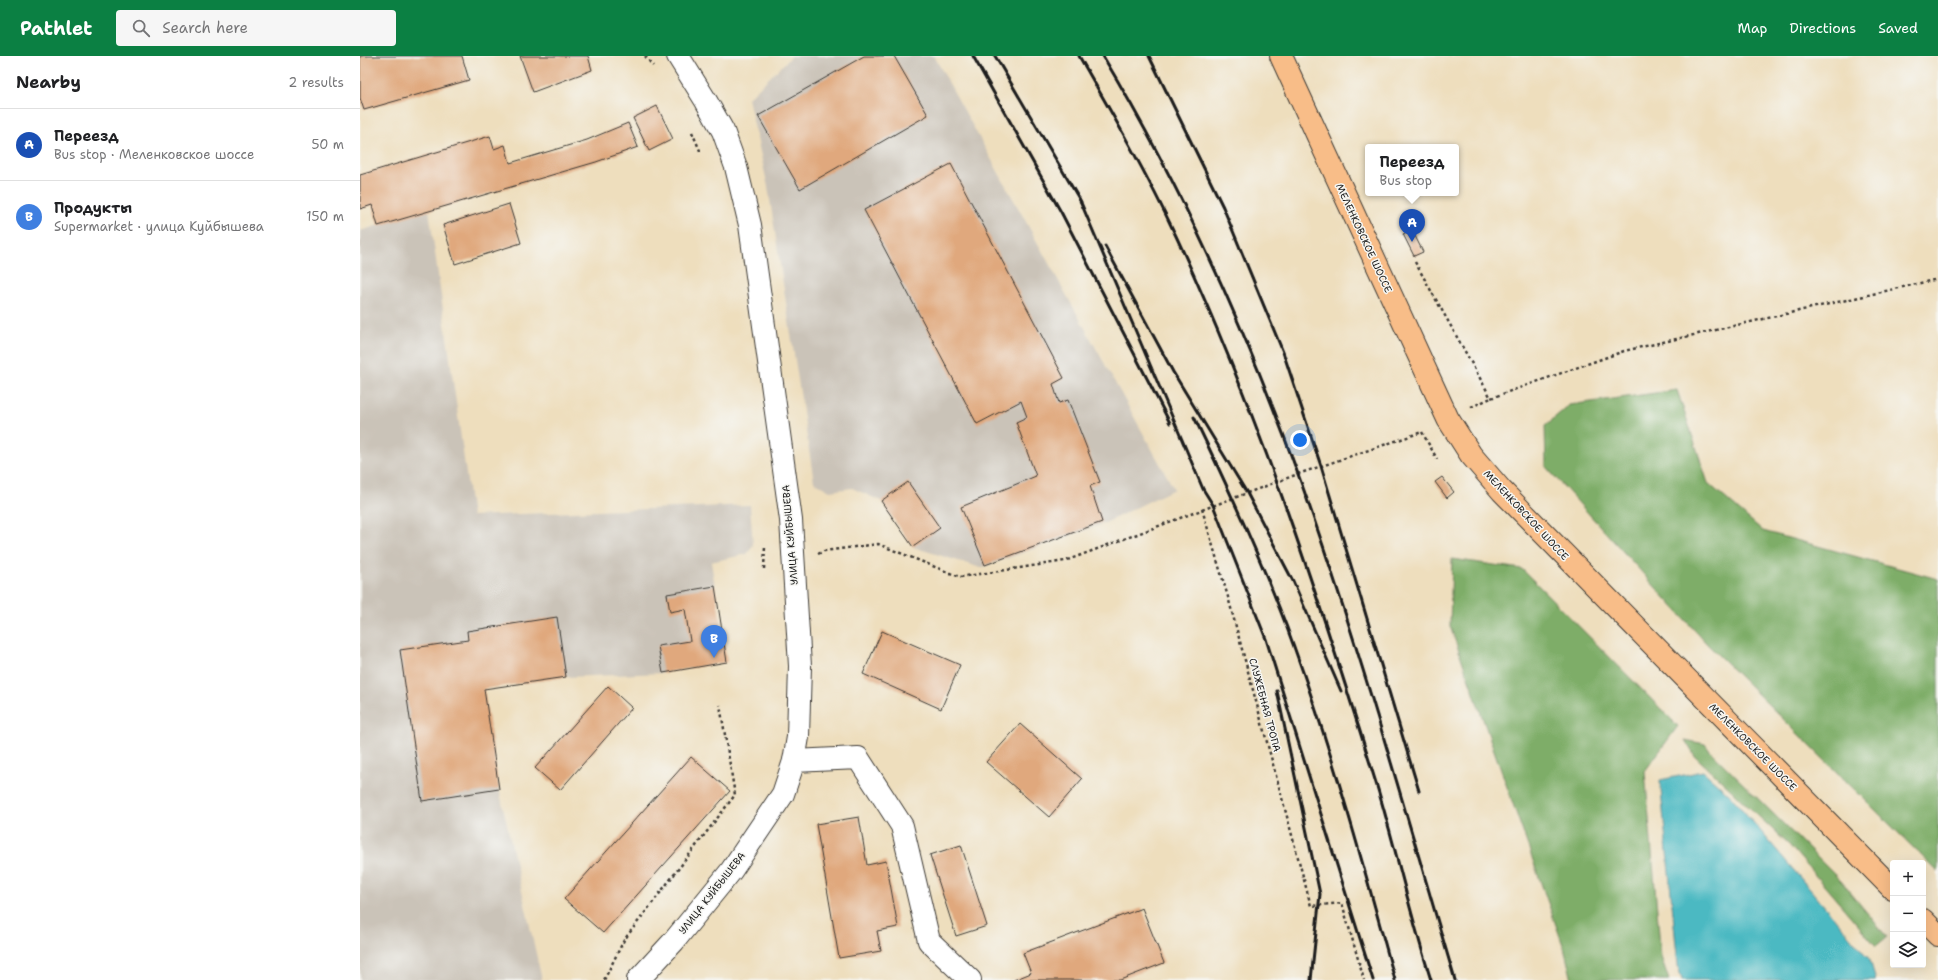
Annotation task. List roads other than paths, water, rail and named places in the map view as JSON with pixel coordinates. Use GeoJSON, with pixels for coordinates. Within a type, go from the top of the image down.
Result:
{"type":"FeatureCollection","features":[{"type":"Feature","properties":{"kind":"main road","name":"МЕЛЕНКОВСКОЕ ШОССЕ"},"geometry":{"type":"LineString","coordinates":[[1281,56],[1448,419],[1471,455],[1546,538],[1890,886]]}},
{"type":"Feature","properties":{"kind":"main road"},"geometry":{"type":"LineString","coordinates":[[1926,923],[1938,935]]}},
{"type":"Feature","properties":{"kind":"street","name":"УЛИЦА КУЙБЫШЕВА"},"geometry":{"type":"LineString","coordinates":[[638,980],[674,941],[731,871],[783,794],[794,761],[798,737],[800,666],[791,520],[750,225],[736,167],[723,131],[678,56]]}},
{"type":"Feature","properties":{"kind":"street"},"geometry":{"type":"LineString","coordinates":[[794,761],[858,758],[902,826],[929,942],[970,980]]}},
{"type":"Feature","properties":{"kind":"water"},"geometry":{"type":"Polygon","coordinates":[[[1703,771],[1730,795],[1870,960],[1876,980],[1682,980],[1678,966],[1660,780],[1703,771]]]}},
{"type":"Feature","properties":{"kind":"railway"},"geometry":{"type":"LineString","coordinates":[[973,56],[1061,212],[1170,423]]}},
{"type":"Feature","properties":{"kind":"railway"},"geometry":{"type":"LineString","coordinates":[[995,56],[1081,202]]}},
{"type":"Feature","properties":{"kind":"railway"},"geometry":{"type":"LineString","coordinates":[[1079,56],[1142,167],[1176,236],[1206,302],[1260,438],[1332,644],[1383,807],[1416,931],[1431,980]]}},
{"type":"Feature","properties":{"kind":"railway"},"geometry":{"type":"LineString","coordinates":[[1103,56],[1133,107],[1188,212],[1237,320],[1282,430],[1323,546],[1363,670],[1455,980]]}},
{"type":"Feature","properties":{"kind":"railway"},"geometry":{"type":"LineString","coordinates":[[1149,56],[1223,207],[1283,352],[1321,466],[1419,791]]}},
{"type":"Feature","properties":{"kind":"railway"},"geometry":{"type":"LineString","coordinates":[[1079,198],[1203,489],[1213,505],[1266,639],[1373,980]]}},
{"type":"Feature","properties":{"kind":"railway"},"geometry":{"type":"LineString","coordinates":[[1105,246],[1173,372],[1247,493],[1293,581],[1341,691]]}},
{"type":"Feature","properties":{"kind":"railway"},"geometry":{"type":"LineString","coordinates":[[1194,417],[1221,473],[1271,586],[1308,685],[1360,853],[1395,980]]}},
{"type":"Feature","properties":{"kind":"railway"},"geometry":{"type":"LineString","coordinates":[[1277,691],[1320,894],[1311,980]]}},
{"type":"Feature","properties":{"kind":"place","name":"Переезд"},"geometry":{"type":"Point","coordinates":[1412,242]}},
{"type":"Feature","properties":{"kind":"place","name":"Продукты"},"geometry":{"type":"Point","coordinates":[714,658]}}]}
